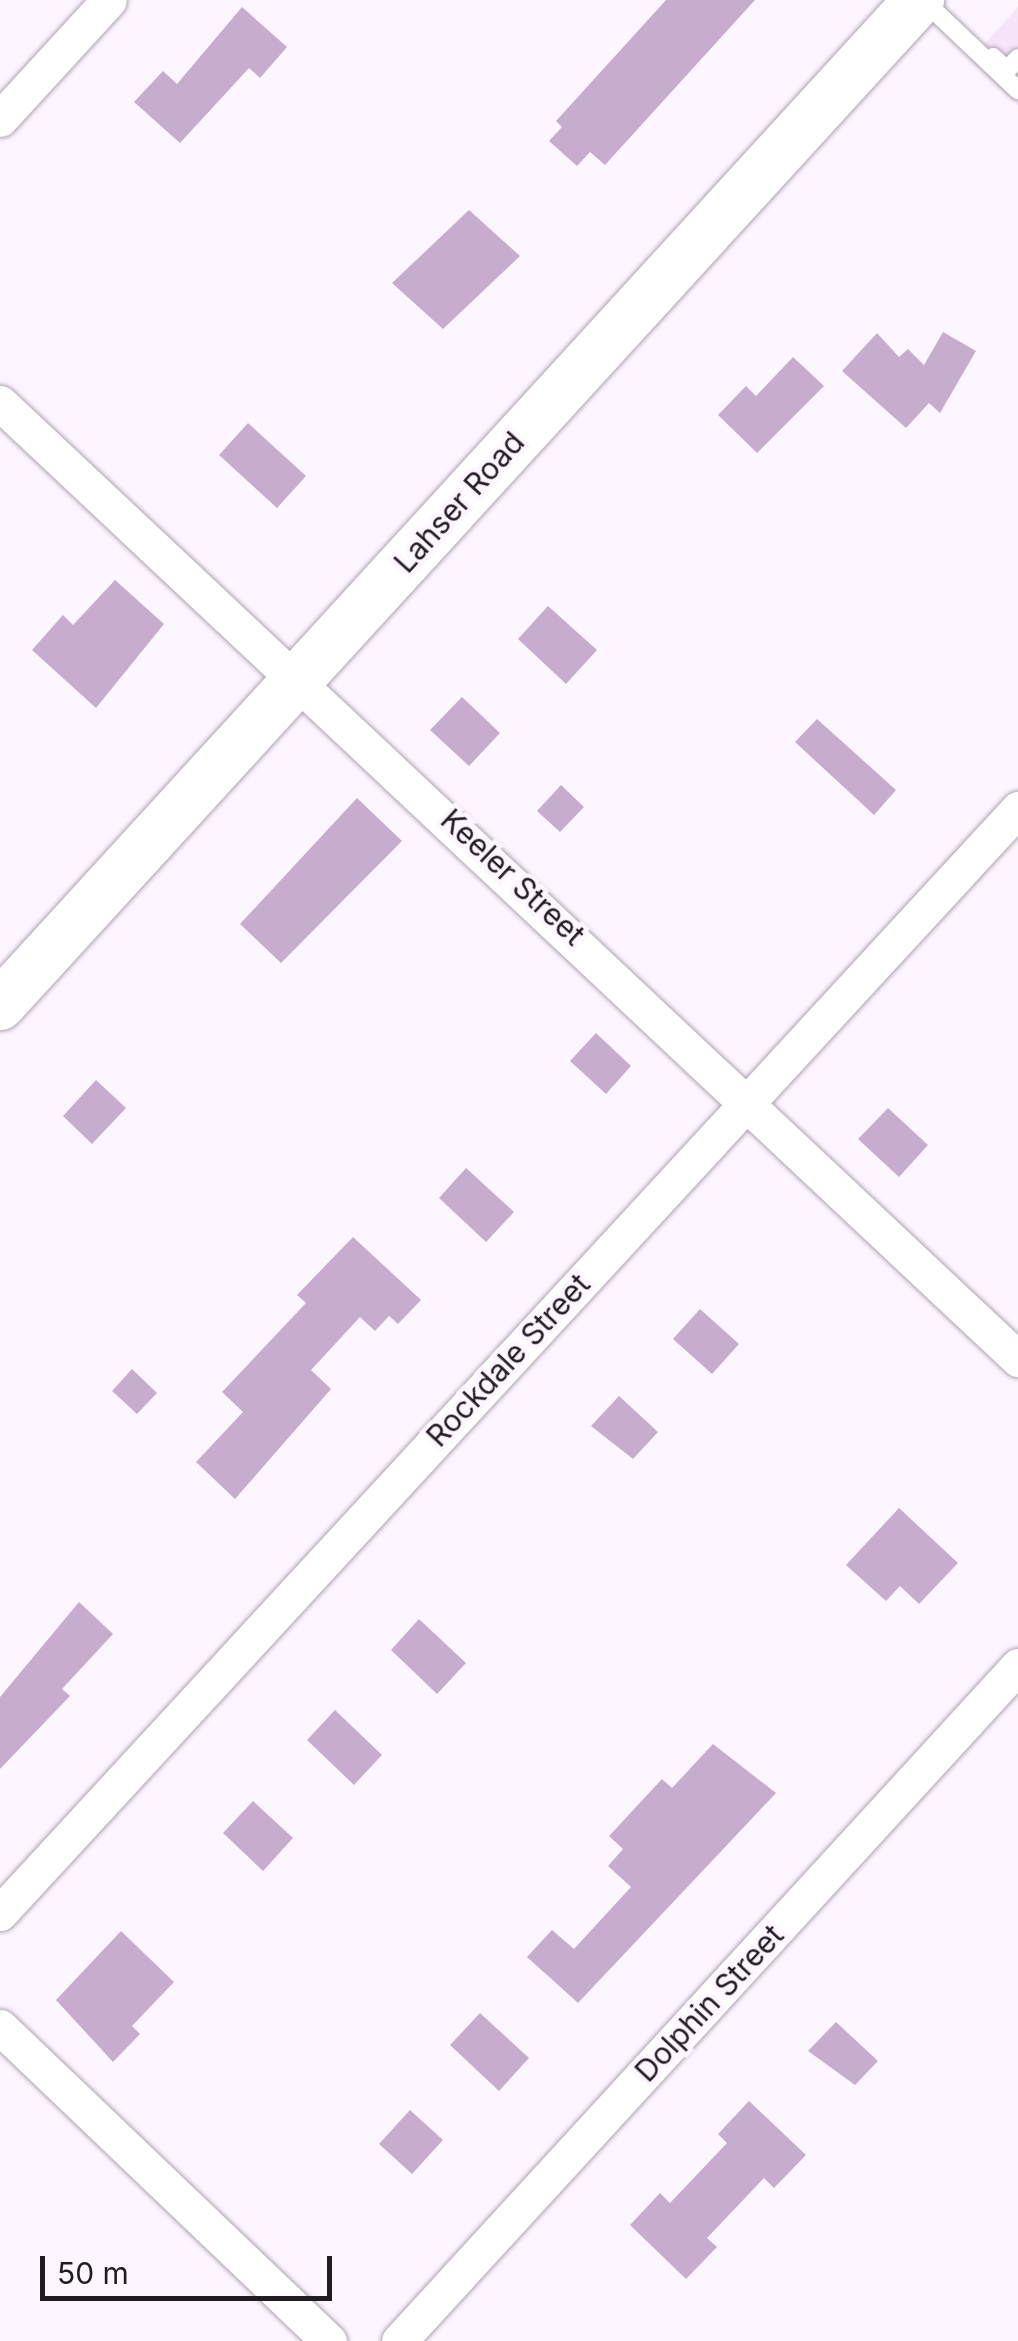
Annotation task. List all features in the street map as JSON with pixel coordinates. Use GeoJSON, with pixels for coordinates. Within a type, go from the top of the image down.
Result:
{"type":"FeatureCollection","features":[{"type":"Feature","properties":{"kind":"main road","name":"Lahser Road"},"geometry":{"type":"LineString","coordinates":[[0,1005],[924,0]]}},
{"type":"Feature","properties":{"kind":"street"},"geometry":{"type":"LineString","coordinates":[[0,119],[108,0]]}},
{"type":"Feature","properties":{"kind":"street","name":"Keeler Street"},"geometry":{"type":"LineString","coordinates":[[0,403],[748,1100],[1018,1359]]}},
{"type":"Feature","properties":{"kind":"street","name":"Rockdale Street"},"geometry":{"type":"LineString","coordinates":[[0,1913],[1018,809]]}},
{"type":"Feature","properties":{"kind":"street","name":"Dolphin Street"},"geometry":{"type":"LineString","coordinates":[[399,2341],[1018,1666]]}},
{"type":"Feature","properties":{"kind":"street"},"geometry":{"type":"LineString","coordinates":[[0,2027],[328,2341]]}},
{"type":"Feature","properties":{"kind":"lane"},"geometry":{"type":"LineString","coordinates":[[924,0],[1006,70],[1018,58]]}},
{"type":"Feature","properties":{"kind":"lane"},"geometry":{"type":"LineString","coordinates":[[924,0],[1018,90]]}},
{"type":"Feature","properties":{"kind":"shaded area"},"geometry":{"type":"Polygon","coordinates":[[[1018,7],[1018,105],[970,60],[1018,7]]]}},
{"type":"Feature","properties":{"kind":"building"},"geometry":{"type":"Polygon","coordinates":[[[666,0],[755,0],[605,165],[590,152],[577,166],[549,141],[562,127],[556,121],[666,0]]]}},
{"type":"Feature","properties":{"kind":"building"},"geometry":{"type":"Polygon","coordinates":[[[242,7],[287,47],[260,78],[249,68],[180,143],[134,102],[163,71],[177,84],[242,7]]]}},
{"type":"Feature","properties":{"kind":"building"},"geometry":{"type":"Polygon","coordinates":[[[469,210],[520,256],[443,329],[392,283],[469,210]]]}},
{"type":"Feature","properties":{"kind":"building"},"geometry":{"type":"Polygon","coordinates":[[[943,332],[976,351],[940,413],[929,403],[906,428],[842,371],[877,333],[899,357],[908,349],[924,365],[943,332]]]}},
{"type":"Feature","properties":{"kind":"building"},"geometry":{"type":"Polygon","coordinates":[[[793,357],[824,386],[757,453],[718,415],[746,386],[756,396],[793,357]]]}},
{"type":"Feature","properties":{"kind":"building"},"geometry":{"type":"Polygon","coordinates":[[[248,423],[306,476],[277,508],[219,455],[248,423]]]}},
{"type":"Feature","properties":{"kind":"building"},"geometry":{"type":"Polygon","coordinates":[[[115,580],[164,624],[96,708],[32,650],[63,615],[73,625],[115,580]]]}},
{"type":"Feature","properties":{"kind":"building"},"geometry":{"type":"Polygon","coordinates":[[[548,606],[597,650],[566,684],[518,639],[548,606]]]}},
{"type":"Feature","properties":{"kind":"building"},"geometry":{"type":"Polygon","coordinates":[[[462,697],[500,733],[469,766],[430,730],[462,697]]]}},
{"type":"Feature","properties":{"kind":"building"},"geometry":{"type":"Polygon","coordinates":[[[817,719],[896,790],[874,815],[795,742],[817,719]]]}},
{"type":"Feature","properties":{"kind":"building"},"geometry":{"type":"Polygon","coordinates":[[[561,785],[584,807],[560,832],[537,811],[561,785]]]}},
{"type":"Feature","properties":{"kind":"building"},"geometry":{"type":"Polygon","coordinates":[[[357,798],[402,841],[281,963],[240,924],[357,798]]]}},
{"type":"Feature","properties":{"kind":"building"},"geometry":{"type":"Polygon","coordinates":[[[596,1033],[631,1066],[606,1094],[570,1061],[596,1033]]]}},
{"type":"Feature","properties":{"kind":"building"},"geometry":{"type":"Polygon","coordinates":[[[96,1080],[126,1108],[92,1144],[63,1116],[96,1080]]]}},
{"type":"Feature","properties":{"kind":"building"},"geometry":{"type":"Polygon","coordinates":[[[888,1108],[928,1145],[899,1177],[858,1139],[888,1108]]]}},
{"type":"Feature","properties":{"kind":"building"},"geometry":{"type":"Polygon","coordinates":[[[466,1168],[514,1212],[486,1242],[439,1198],[466,1168]]]}},
{"type":"Feature","properties":{"kind":"building"},"geometry":{"type":"Polygon","coordinates":[[[353,1237],[421,1300],[398,1324],[389,1316],[375,1331],[360,1317],[311,1370],[331,1389],[235,1499],[196,1462],[243,1412],[222,1392],[306,1303],[297,1295],[353,1237]]]}},
{"type":"Feature","properties":{"kind":"building"},"geometry":{"type":"Polygon","coordinates":[[[700,1309],[739,1344],[712,1374],[673,1339],[700,1309]]]}},
{"type":"Feature","properties":{"kind":"building"},"geometry":{"type":"Polygon","coordinates":[[[132,1369],[157,1393],[137,1414],[112,1391],[132,1369]]]}},
{"type":"Feature","properties":{"kind":"building"},"geometry":{"type":"Polygon","coordinates":[[[619,1396],[658,1432],[633,1459],[591,1426],[619,1396]]]}},
{"type":"Feature","properties":{"kind":"building"},"geometry":{"type":"Polygon","coordinates":[[[899,1508],[958,1563],[919,1604],[900,1586],[886,1601],[846,1565],[899,1508]]]}},
{"type":"Feature","properties":{"kind":"building"},"geometry":{"type":"Polygon","coordinates":[[[79,1602],[113,1634],[62,1689],[70,1696],[0,1769],[0,1697],[79,1602]]]}},
{"type":"Feature","properties":{"kind":"building"},"geometry":{"type":"Polygon","coordinates":[[[419,1619],[466,1663],[437,1694],[391,1650],[419,1619]]]}},
{"type":"Feature","properties":{"kind":"building"},"geometry":{"type":"Polygon","coordinates":[[[335,1710],[382,1755],[354,1785],[307,1740],[335,1710]]]}},
{"type":"Feature","properties":{"kind":"building"},"geometry":{"type":"Polygon","coordinates":[[[713,1744],[776,1793],[578,2003],[527,1957],[552,1930],[574,1949],[631,1887],[608,1866],[623,1849],[609,1836],[662,1779],[672,1788],[713,1744]]]}},
{"type":"Feature","properties":{"kind":"building"},"geometry":{"type":"Polygon","coordinates":[[[253,1801],[293,1838],[263,1871],[223,1833],[253,1801]]]}},
{"type":"Feature","properties":{"kind":"building"},"geometry":{"type":"Polygon","coordinates":[[[121,1931],[174,1982],[132,2026],[140,2034],[113,2062],[56,2000],[121,1931]]]}},
{"type":"Feature","properties":{"kind":"building"},"geometry":{"type":"Polygon","coordinates":[[[480,2013],[529,2058],[499,2091],[450,2045],[480,2013]]]}},
{"type":"Feature","properties":{"kind":"building"},"geometry":{"type":"Polygon","coordinates":[[[836,2022],[878,2061],[855,2085],[808,2051],[836,2022]]]}},
{"type":"Feature","properties":{"kind":"building"},"geometry":{"type":"Polygon","coordinates":[[[749,2101],[806,2155],[774,2188],[764,2178],[707,2238],[717,2247],[686,2279],[630,2225],[660,2193],[670,2203],[727,2143],[718,2134],[749,2101]]]}},
{"type":"Feature","properties":{"kind":"building"},"geometry":{"type":"Polygon","coordinates":[[[410,2110],[443,2140],[412,2174],[379,2144],[410,2110]]]}}]}
